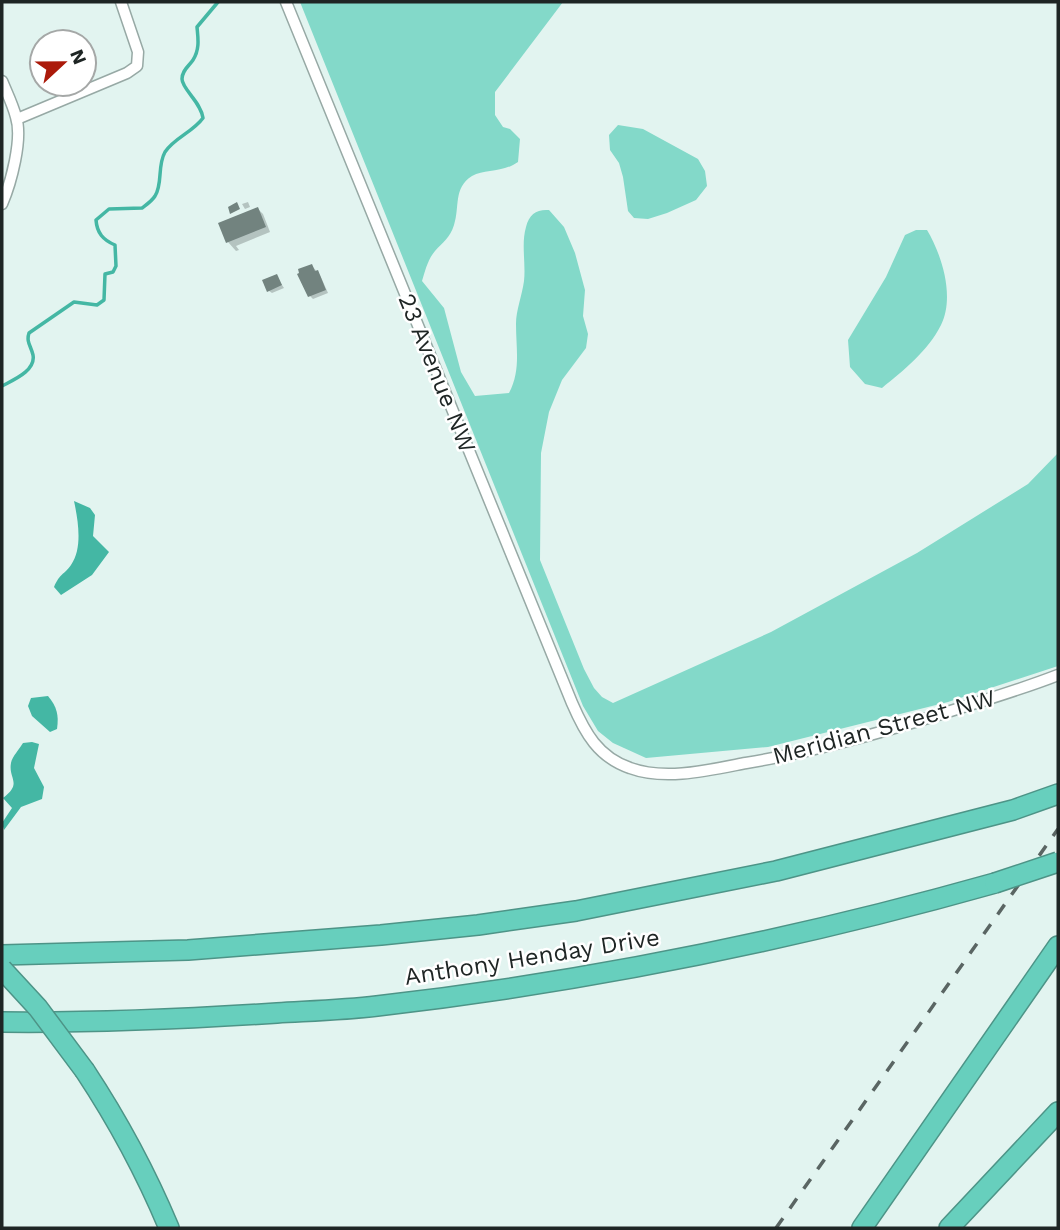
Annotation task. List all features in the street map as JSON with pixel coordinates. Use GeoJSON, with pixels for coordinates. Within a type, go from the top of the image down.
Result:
{"type":"FeatureCollection","features":[{"type":"Feature","properties":{"kind":"highway","name":"Anthony Henday Drive"},"geometry":{"type":"LineString","coordinates":[[2,955],[188,950],[381,935],[576,911],[776,871],[1013,810],[1058,794]]}},
{"type":"Feature","properties":{"kind":"highway","name":"Anthony Henday Drive"},"geometry":{"type":"LineString","coordinates":[[2,1022],[192,1019],[375,1006],[496,991],[653,965],[800,933],[901,909],[1058,862]]}},
{"type":"Feature","properties":{"kind":"highway"},"geometry":{"type":"LineString","coordinates":[[862,1228],[1058,946]]}},
{"type":"Feature","properties":{"kind":"highway"},"geometry":{"type":"LineString","coordinates":[[2,969],[38,1008],[85,1071],[129,1142],[169,1228]]}},
{"type":"Feature","properties":{"kind":"highway"},"geometry":{"type":"LineString","coordinates":[[949,1228],[1058,1112]]}},
{"type":"Feature","properties":{"kind":"street"},"geometry":{"type":"LineString","coordinates":[[17,119],[134,69],[138,62],[135,41],[121,2]]}},
{"type":"Feature","properties":{"kind":"street","name":"23 Avenue NW"},"geometry":{"type":"LineString","coordinates":[[286,2],[572,704],[592,743]]}},
{"type":"Feature","properties":{"kind":"street"},"geometry":{"type":"LineString","coordinates":[[2,81],[17,119],[17,148],[2,204]]}},
{"type":"Feature","properties":{"kind":"street","name":"Meridian Street NW"},"geometry":{"type":"LineString","coordinates":[[592,743],[616,763],[633,770],[671,774],[723,768],[810,752],[884,732],[1058,675]]}},
{"type":"Feature","properties":{"kind":"shaded area"},"geometry":{"type":"Polygon","coordinates":[[[300,2],[563,2],[495,92],[495,115],[503,127],[510,129],[520,139],[518,162],[506,168],[477,174],[466,181],[460,192],[452,229],[430,258],[422,281],[444,308],[461,372],[475,396],[509,393],[517,359],[516,319],[524,281],[527,222],[534,213],[549,210],[564,227],[575,253],[585,290],[583,316],[588,334],[586,348],[562,380],[549,412],[541,453],[540,560],[584,669],[602,697],[613,703],[771,632],[917,553],[1028,484],[1058,453],[1058,666],[948,702],[768,747],[646,758],[613,743],[598,731],[583,706],[300,2]]]}},
{"type":"Feature","properties":{"kind":"shaded area"},"geometry":{"type":"Polygon","coordinates":[[[618,125],[643,129],[698,159],[705,171],[707,186],[696,200],[648,219],[634,218],[628,211],[619,163],[610,150],[609,135],[618,125]]]}},
{"type":"Feature","properties":{"kind":"shaded area"},"geometry":{"type":"Polygon","coordinates":[[[916,230],[927,230],[942,264],[947,289],[945,314],[936,334],[907,367],[882,388],[865,384],[850,367],[848,340],[886,277],[905,235],[916,230]]]}},
{"type":"Feature","properties":{"kind":"shaded area"},"geometry":{"type":"Polygon","coordinates":[[[74,501],[90,508],[95,515],[93,536],[109,552],[92,575],[61,595],[54,587],[69,568],[77,550],[78,525],[74,501]]]}},
{"type":"Feature","properties":{"kind":"shaded area"},"geometry":{"type":"Polygon","coordinates":[[[48,696],[57,711],[58,719],[57,729],[50,732],[32,716],[28,706],[31,698],[48,696]]]}},
{"type":"Feature","properties":{"kind":"shaded area"},"geometry":{"type":"Polygon","coordinates":[[[23,743],[39,744],[34,768],[44,787],[42,799],[21,807],[4,830],[2,823],[12,808],[3,798],[14,785],[12,761],[23,743]]]}},
{"type":"Feature","properties":{"kind":"building"},"geometry":{"type":"Polygon","coordinates":[[[237,202],[240,209],[230,214],[228,207],[237,202]]]}},
{"type":"Feature","properties":{"kind":"building"},"geometry":{"type":"Polygon","coordinates":[[[258,207],[266,227],[226,243],[218,223],[258,207]]]}},
{"type":"Feature","properties":{"kind":"building"},"geometry":{"type":"Polygon","coordinates":[[[312,264],[315,271],[318,270],[326,290],[308,297],[297,274],[298,269],[312,264]]]}},
{"type":"Feature","properties":{"kind":"building"},"geometry":{"type":"Polygon","coordinates":[[[277,274],[282,285],[267,292],[262,280],[277,274]]]}},
{"type":"Feature","properties":{"kind":"waterway"},"geometry":{"type":"LineString","coordinates":[[2,386],[31,366],[33,355],[28,342],[29,333],[74,302],[97,305],[104,300],[105,274],[113,272],[116,266],[115,245],[101,236],[96,220],[109,209],[142,208],[151,201],[157,191],[165,152],[203,118],[202,112],[185,87],[182,76],[197,52],[197,27],[218,2]]}},
{"type":"Feature","properties":{"kind":"railway"},"geometry":{"type":"LineString","coordinates":[[776,1228],[1058,829]]}}]}
